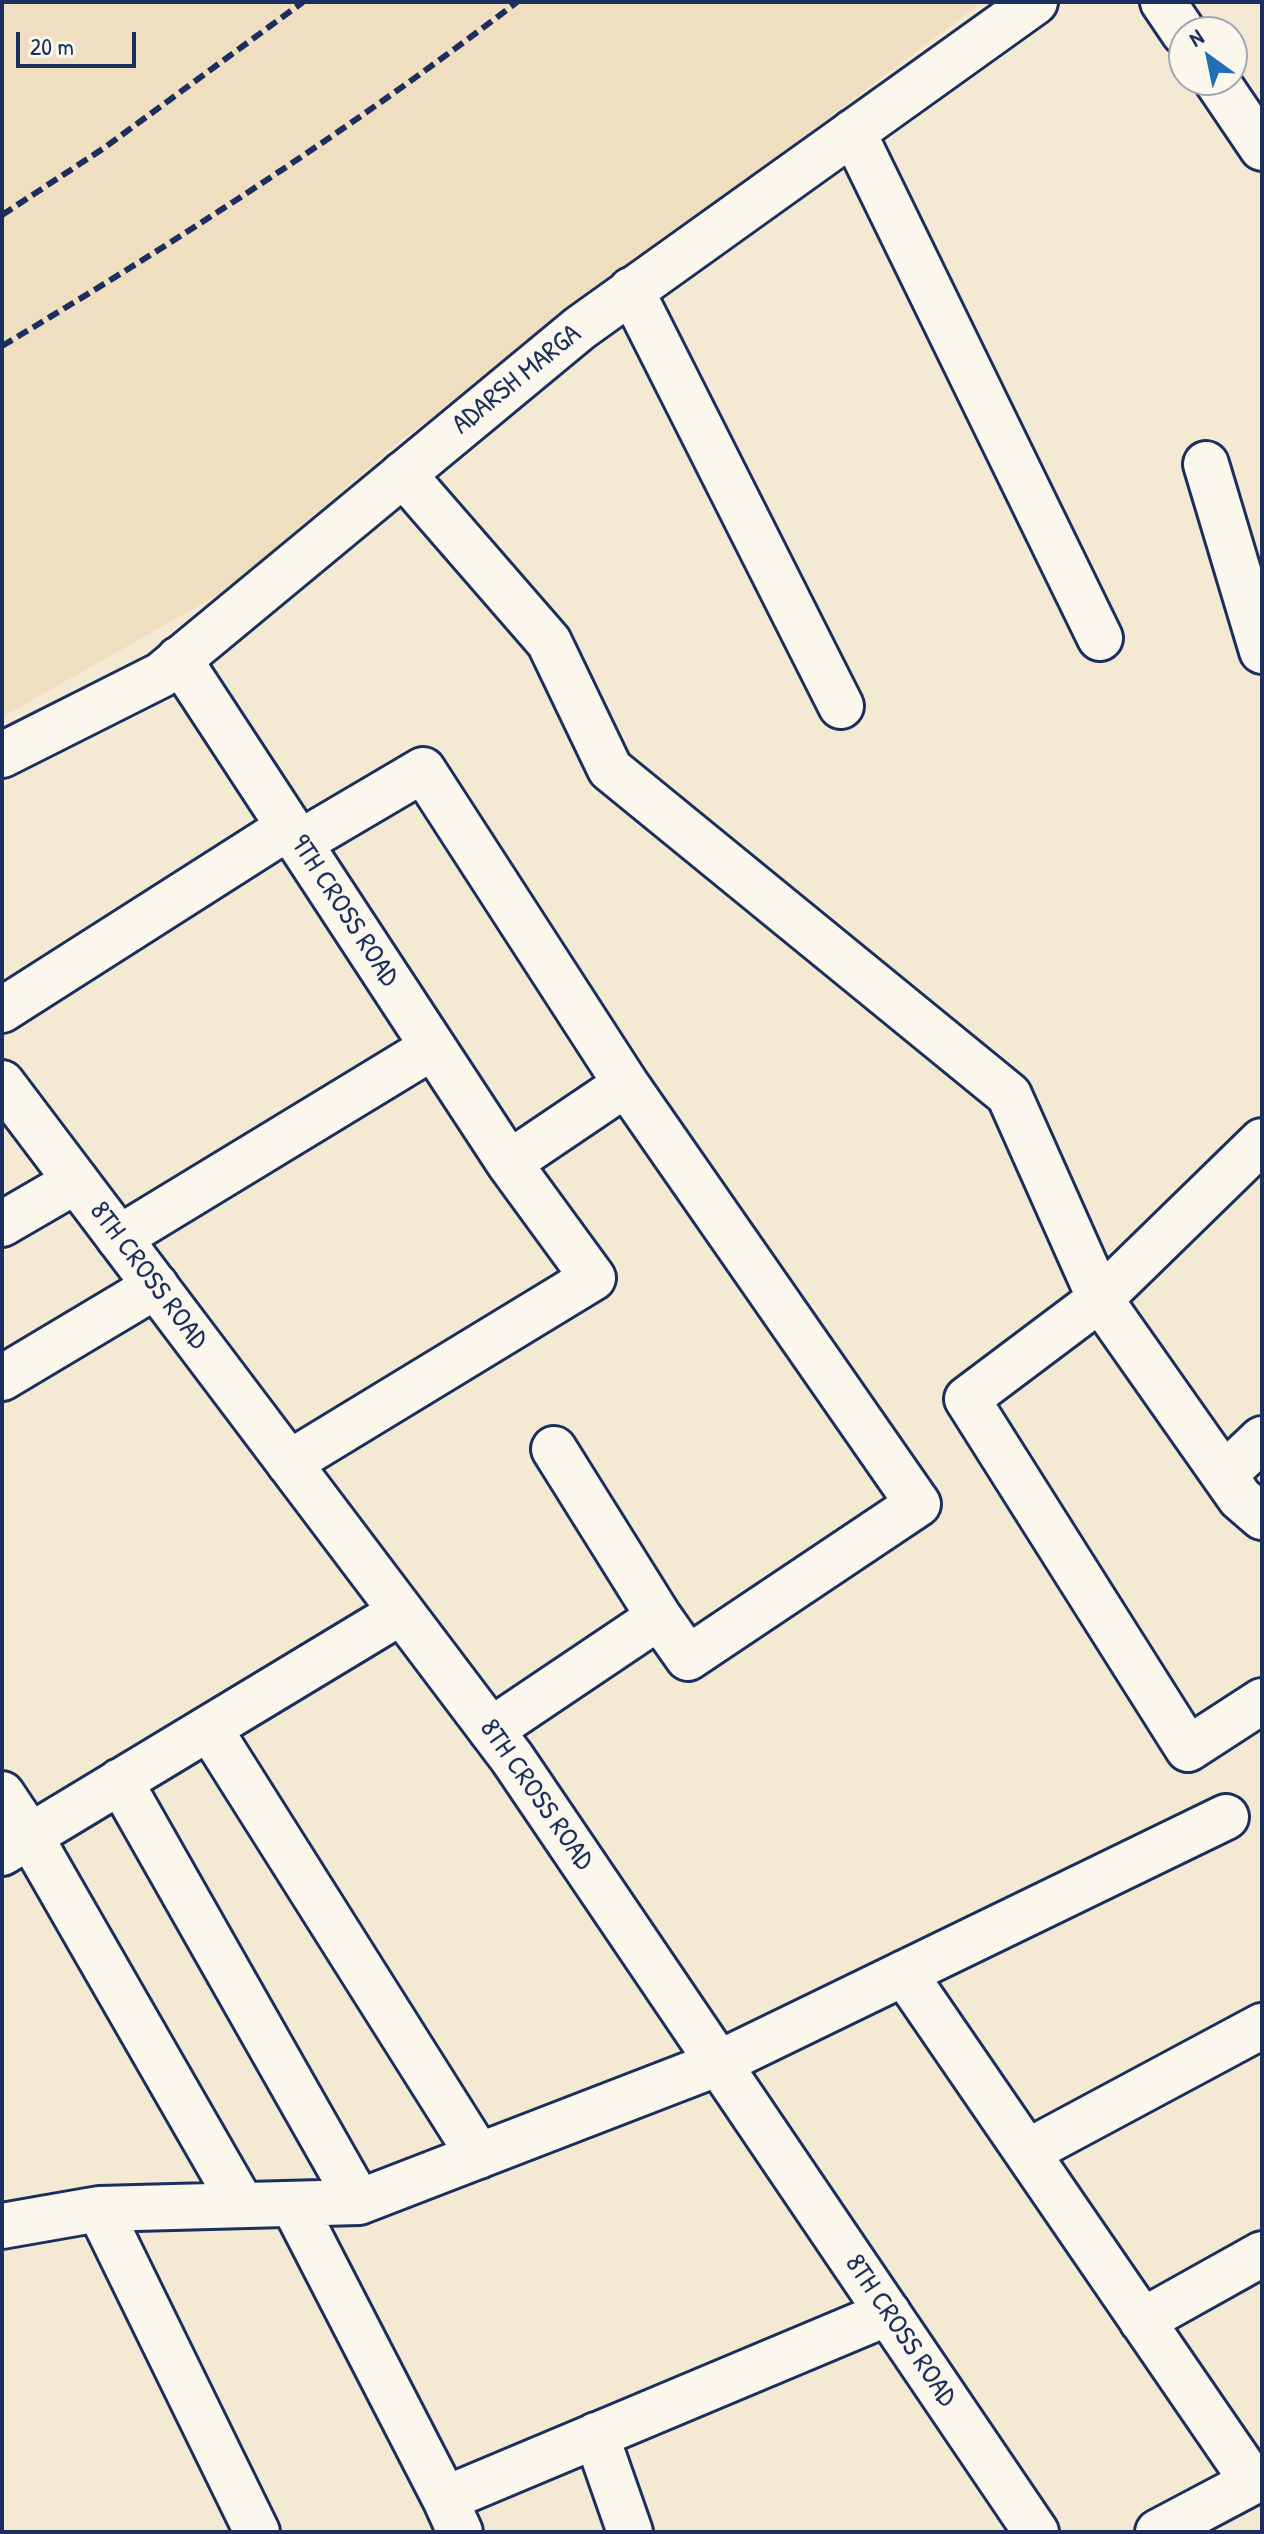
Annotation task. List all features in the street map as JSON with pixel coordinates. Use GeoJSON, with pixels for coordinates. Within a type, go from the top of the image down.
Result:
{"type":"FeatureCollection","features":[{"type":"Feature","properties":{"kind":"street","name":"ADARSH MARGA"},"geometry":{"type":"LineString","coordinates":[[2,755],[161,675],[580,328],[1035,2]]}},
{"type":"Feature","properties":{"kind":"street"},"geometry":{"type":"LineString","coordinates":[[1227,96],[1262,148]]}},
{"type":"Feature","properties":{"kind":"street"},"geometry":{"type":"LineString","coordinates":[[853,132],[1100,638]]}},
{"type":"Feature","properties":{"kind":"street"},"geometry":{"type":"LineString","coordinates":[[631,290],[841,706]]}},
{"type":"Feature","properties":{"kind":"street"},"geometry":{"type":"LineString","coordinates":[[1206,464],[1262,651]]}},
{"type":"Feature","properties":{"kind":"street"},"geometry":{"type":"LineString","coordinates":[[403,474],[549,642],[610,769],[1009,1095],[1100,1299],[1240,1498],[1262,1517]]}},
{"type":"Feature","properties":{"kind":"street","name":"9TH CROSS ROAD"},"geometry":{"type":"LineString","coordinates":[[179,659],[509,1163],[593,1278],[289,1463]]}},
{"type":"Feature","properties":{"kind":"street"},"geometry":{"type":"LineString","coordinates":[[2,1010],[294,835],[423,770],[626,1084],[918,1504],[688,1658],[554,1449]]}},
{"type":"Feature","properties":{"kind":"street"},"geometry":{"type":"LineString","coordinates":[[119,1238],[433,1047]]}},
{"type":"Feature","properties":{"kind":"street","name":"8TH CROSS ROAD"},"geometry":{"type":"LineString","coordinates":[[2,1083],[491,1730],[1036,2532]]}},
{"type":"Feature","properties":{"kind":"street"},"geometry":{"type":"LineString","coordinates":[[509,1163],[626,1084]]}},
{"type":"Feature","properties":{"kind":"street"},"geometry":{"type":"LineString","coordinates":[[1262,1141],[1100,1299],[967,1399],[1188,1749],[1262,1701]]}},
{"type":"Feature","properties":{"kind":"street"},"geometry":{"type":"LineString","coordinates":[[2,1224],[76,1181]]}},
{"type":"Feature","properties":{"kind":"street"},"geometry":{"type":"LineString","coordinates":[[2,1378],[156,1286]]}},
{"type":"Feature","properties":{"kind":"street"},"geometry":{"type":"LineString","coordinates":[[1224,1475],[1262,1439]]}},
{"type":"Feature","properties":{"kind":"street"},"geometry":{"type":"LineString","coordinates":[[16,1845],[401,1612]]}},
{"type":"Feature","properties":{"kind":"street"},"geometry":{"type":"LineString","coordinates":[[491,1730],[659,1617]]}},
{"type":"Feature","properties":{"kind":"street"},"geometry":{"type":"LineString","coordinates":[[209,1728],[479,2156]]}},
{"type":"Feature","properties":{"kind":"street"},"geometry":{"type":"LineString","coordinates":[[120,1781],[359,2202]]}},
{"type":"Feature","properties":{"kind":"street"},"geometry":{"type":"LineString","coordinates":[[2,1794],[16,1845],[242,2205]]}},
{"type":"Feature","properties":{"kind":"street"},"geometry":{"type":"LineString","coordinates":[[2,2226],[99,2209],[359,2202],[719,2063],[1226,1817]]}},
{"type":"Feature","properties":{"kind":"street"},"geometry":{"type":"LineString","coordinates":[[904,1973],[1142,2321],[1258,2480],[1158,2532]]}},
{"type":"Feature","properties":{"kind":"street"},"geometry":{"type":"LineString","coordinates":[[1027,2152],[1262,2026]]}},
{"type":"Feature","properties":{"kind":"street"},"geometry":{"type":"LineString","coordinates":[[293,2204],[452,2515],[596,2435],[888,2313]]}},
{"type":"Feature","properties":{"kind":"street"},"geometry":{"type":"LineString","coordinates":[[99,2209],[257,2532]]}},
{"type":"Feature","properties":{"kind":"street"},"geometry":{"type":"LineString","coordinates":[[1142,2321],[1262,2254]]}},
{"type":"Feature","properties":{"kind":"street"},"geometry":{"type":"LineString","coordinates":[[596,2435],[630,2532]]}},
{"type":"Feature","properties":{"kind":"shaded area"},"geometry":{"type":"Polygon","coordinates":[[[2,2],[982,2],[401,440],[225,591],[2,717],[2,2]]]}},
{"type":"Feature","properties":{"kind":"railway"},"geometry":{"type":"LineString","coordinates":[[2,215],[104,148],[303,2]]}},
{"type":"Feature","properties":{"kind":"railway"},"geometry":{"type":"LineString","coordinates":[[2,346],[264,182],[392,94],[517,2]]}}]}
